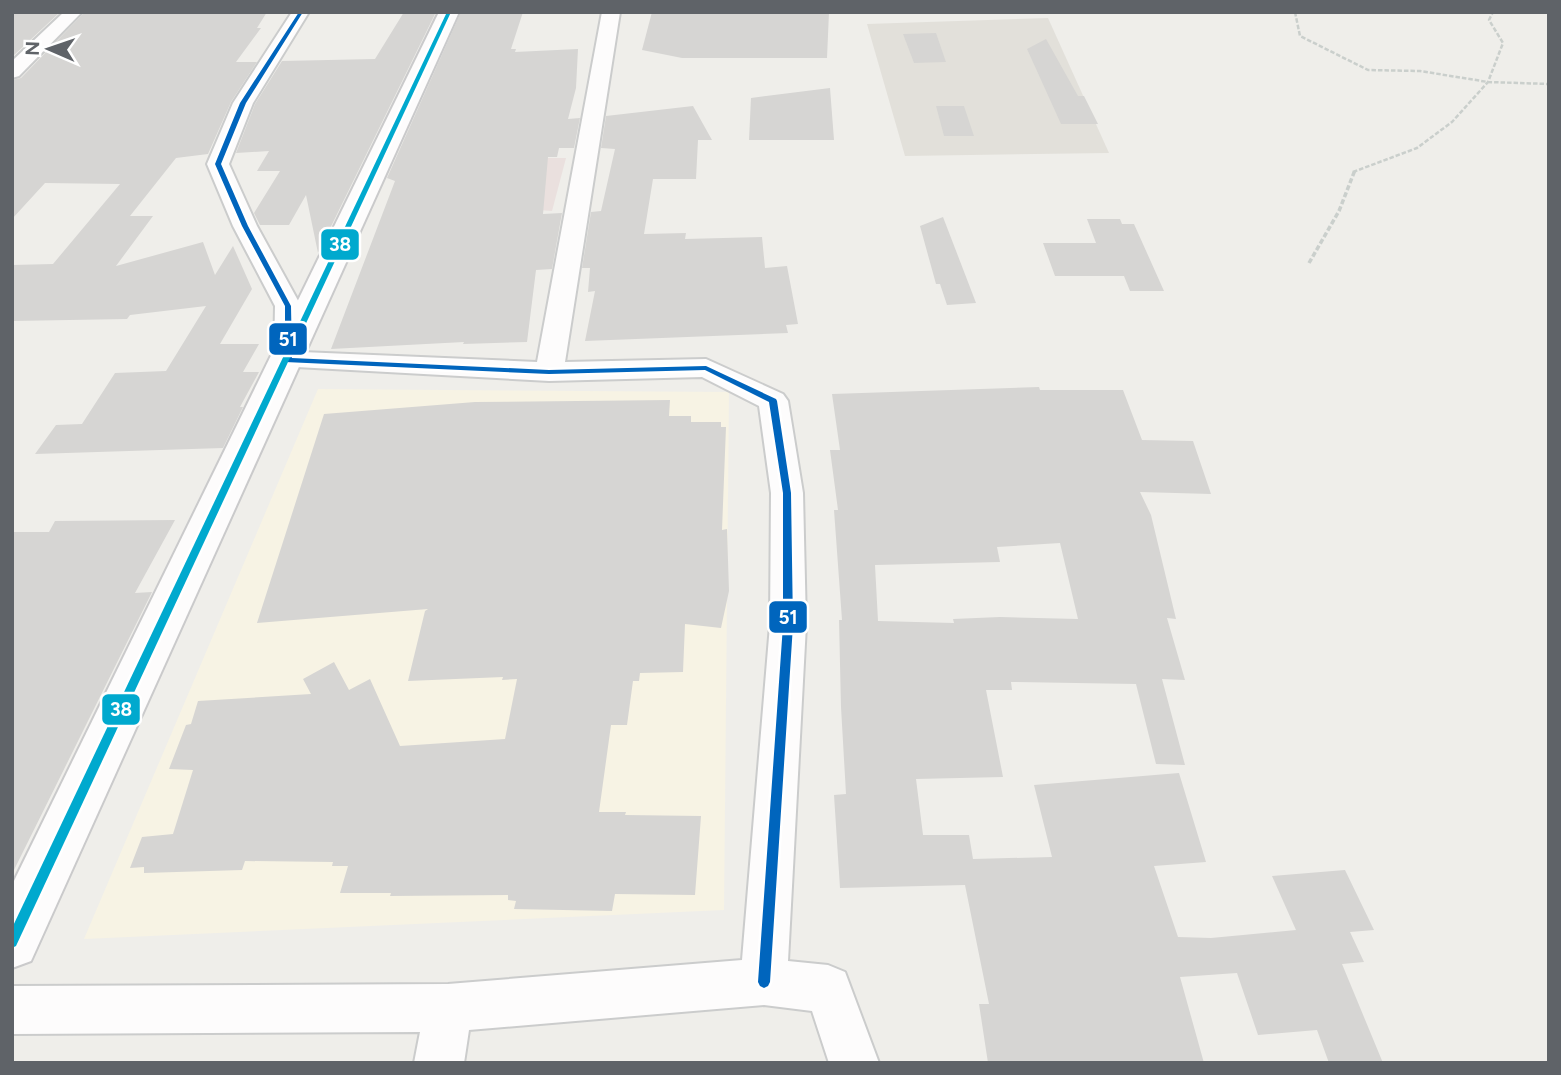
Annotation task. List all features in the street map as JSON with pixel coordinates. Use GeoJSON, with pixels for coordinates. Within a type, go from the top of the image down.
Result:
{"type":"FeatureCollection","features":[{"type":"Feature","properties":{"kind":"street"},"geometry":{"type":"LineString","coordinates":[[12,72],[74,12]]}},
{"type":"Feature","properties":{"kind":"street"},"geometry":{"type":"LineString","coordinates":[[288,360],[288,306],[245,226],[218,164],[243,103],[301,12]]}},
{"type":"Feature","properties":{"kind":"street"},"geometry":{"type":"LineString","coordinates":[[12,942],[288,360],[449,12]]}},
{"type":"Feature","properties":{"kind":"street"},"geometry":{"type":"LineString","coordinates":[[549,372],[611,12]]}},
{"type":"Feature","properties":{"kind":"street"},"geometry":{"type":"LineString","coordinates":[[288,360],[549,372],[706,368],[773,401],[787,493],[788,625],[764,982]]}},
{"type":"Feature","properties":{"kind":"street"},"geometry":{"type":"LineString","coordinates":[[12,1010],[448,1008],[764,982],[828,989],[854,1063]]}},
{"type":"Feature","properties":{"kind":"street"},"geometry":{"type":"LineString","coordinates":[[439,1063],[448,1008]]}},
{"type":"Feature","properties":{"kind":"path"},"geometry":{"type":"LineString","coordinates":[[1295,12],[1300,36],[1368,70],[1420,71],[1488,82],[1549,84]]}},
{"type":"Feature","properties":{"kind":"path"},"geometry":{"type":"LineString","coordinates":[[1309,263],[1339,211],[1353,171],[1417,148],[1452,121],[1488,82],[1503,43],[1489,20],[1493,12]]}},
{"type":"Feature","properties":{"kind":"shaded area"},"geometry":{"type":"Polygon","coordinates":[[[1048,18],[1109,153],[905,156],[867,24],[1048,18]]]}},
{"type":"Feature","properties":{"kind":"shaded area"},"geometry":{"type":"Polygon","coordinates":[[[512,158],[566,158],[552,211],[496,207],[512,158]]]}},
{"type":"Feature","properties":{"kind":"shaded area"},"geometry":{"type":"Polygon","coordinates":[[[318,389],[729,392],[724,910],[84,939],[318,389]]]}},
{"type":"Feature","properties":{"kind":"building"},"geometry":{"type":"Polygon","coordinates":[[[267,12],[257,28],[261,28],[236,62],[257,62],[231,102],[208,154],[176,158],[130,216],[153,216],[116,266],[203,242],[215,275],[233,246],[252,289],[220,344],[259,344],[243,372],[259,372],[240,407],[243,407],[223,448],[35,454],[56,425],[82,424],[115,373],[166,371],[206,306],[130,315],[127,319],[12,321],[12,265],[53,264],[120,184],[45,183],[12,219],[12,80],[21,78],[84,13],[267,12]]]}},
{"type":"Feature","properties":{"kind":"building"},"geometry":{"type":"Polygon","coordinates":[[[404,12],[436,12],[318,253],[306,195],[289,225],[260,225],[254,213],[280,171],[257,171],[269,151],[236,153],[255,104],[282,61],[375,59],[404,12]]]}},
{"type":"Feature","properties":{"kind":"building"},"geometry":{"type":"Polygon","coordinates":[[[461,12],[523,12],[511,49],[516,49],[515,52],[578,49],[576,88],[568,119],[580,118],[574,148],[559,148],[557,157],[548,157],[543,214],[562,213],[552,269],[536,270],[527,342],[463,344],[464,342],[331,349],[395,181],[387,178],[461,12]]]}},
{"type":"Feature","properties":{"kind":"building"},"geometry":{"type":"Polygon","coordinates":[[[652,12],[829,12],[827,58],[682,58],[642,50],[652,12]]]}},
{"type":"Feature","properties":{"kind":"building"},"geometry":{"type":"Polygon","coordinates":[[[12,13],[59,13],[12,57],[12,13]]]}},
{"type":"Feature","properties":{"kind":"building"},"geometry":{"type":"Polygon","coordinates":[[[936,33],[946,62],[914,63],[903,34],[936,33]]]}},
{"type":"Feature","properties":{"kind":"building"},"geometry":{"type":"Polygon","coordinates":[[[1046,39],[1078,96],[1084,96],[1098,124],[1061,124],[1027,49],[1046,39]]]}},
{"type":"Feature","properties":{"kind":"building"},"geometry":{"type":"Polygon","coordinates":[[[830,88],[834,140],[749,140],[751,98],[830,88]]]}},
{"type":"Feature","properties":{"kind":"building"},"geometry":{"type":"Polygon","coordinates":[[[693,106],[712,140],[698,140],[696,179],[653,179],[644,234],[686,233],[685,239],[762,237],[765,268],[787,266],[798,324],[786,325],[788,333],[585,341],[595,291],[588,292],[590,268],[582,268],[591,212],[601,211],[615,149],[601,148],[606,116],[693,106]]]}},
{"type":"Feature","properties":{"kind":"building"},"geometry":{"type":"Polygon","coordinates":[[[936,106],[964,106],[974,136],[944,136],[936,106]]]}},
{"type":"Feature","properties":{"kind":"building"},"geometry":{"type":"Polygon","coordinates":[[[943,217],[976,303],[947,305],[940,284],[936,284],[920,226],[943,217]]]}},
{"type":"Feature","properties":{"kind":"building"},"geometry":{"type":"Polygon","coordinates":[[[1087,219],[1120,219],[1122,224],[1134,224],[1164,291],[1130,291],[1124,276],[1055,276],[1043,243],[1096,243],[1087,219]]]}},
{"type":"Feature","properties":{"kind":"building"},"geometry":{"type":"Polygon","coordinates":[[[1039,387],[1040,390],[1123,390],[1142,440],[1193,441],[1211,494],[1140,492],[1151,515],[1176,619],[1167,618],[1185,680],[1162,679],[1185,765],[1156,764],[1136,684],[1011,682],[1012,690],[986,690],[1003,777],[916,779],[923,835],[969,835],[973,859],[1052,857],[1034,785],[1179,773],[1206,862],[1154,866],[1178,937],[1211,938],[1296,930],[1272,876],[1345,870],[1374,930],[1350,932],[1364,962],[1342,964],[1383,1063],[1329,1063],[1317,1030],[1258,1035],[1237,973],[1180,977],[1204,1063],[988,1063],[979,1004],[989,1004],[965,885],[840,888],[834,795],[846,794],[839,620],[842,620],[834,510],[838,510],[830,450],[840,450],[832,394],[1039,387]],[[1060,543],[997,547],[1000,562],[875,565],[878,621],[954,623],[953,619],[1000,617],[1078,619],[1060,543]]]}},
{"type":"Feature","properties":{"kind":"building"},"geometry":{"type":"Polygon","coordinates":[[[670,400],[669,416],[691,416],[691,422],[721,422],[721,427],[726,427],[722,530],[727,529],[729,591],[721,628],[685,624],[683,672],[640,673],[639,681],[633,681],[627,725],[611,725],[599,812],[701,816],[695,895],[615,894],[612,911],[514,909],[516,901],[508,900],[508,895],[390,896],[391,893],[340,893],[348,866],[332,866],[333,862],[245,861],[242,870],[144,873],[144,867],[130,868],[142,837],[173,834],[193,770],[169,769],[186,725],[191,724],[198,701],[311,694],[303,679],[334,662],[349,690],[370,679],[400,746],[505,739],[517,679],[502,680],[503,677],[408,681],[425,611],[428,609],[257,623],[324,414],[475,402],[670,400]]]}},
{"type":"Feature","properties":{"kind":"building"},"geometry":{"type":"Polygon","coordinates":[[[175,520],[135,593],[152,592],[12,874],[12,532],[49,532],[55,521],[175,520]]]}},
{"type":"Feature","properties":{"kind":"transit line","name":"51"},"geometry":{"type":"LineString","coordinates":[[301,12],[243,103],[218,164],[245,226],[288,306],[288,360],[549,372],[706,368],[773,401],[787,493],[788,625],[764,982]]}},
{"type":"Feature","properties":{"kind":"transit line","name":"38"},"geometry":{"type":"LineString","coordinates":[[12,942],[449,12]]}}]}
